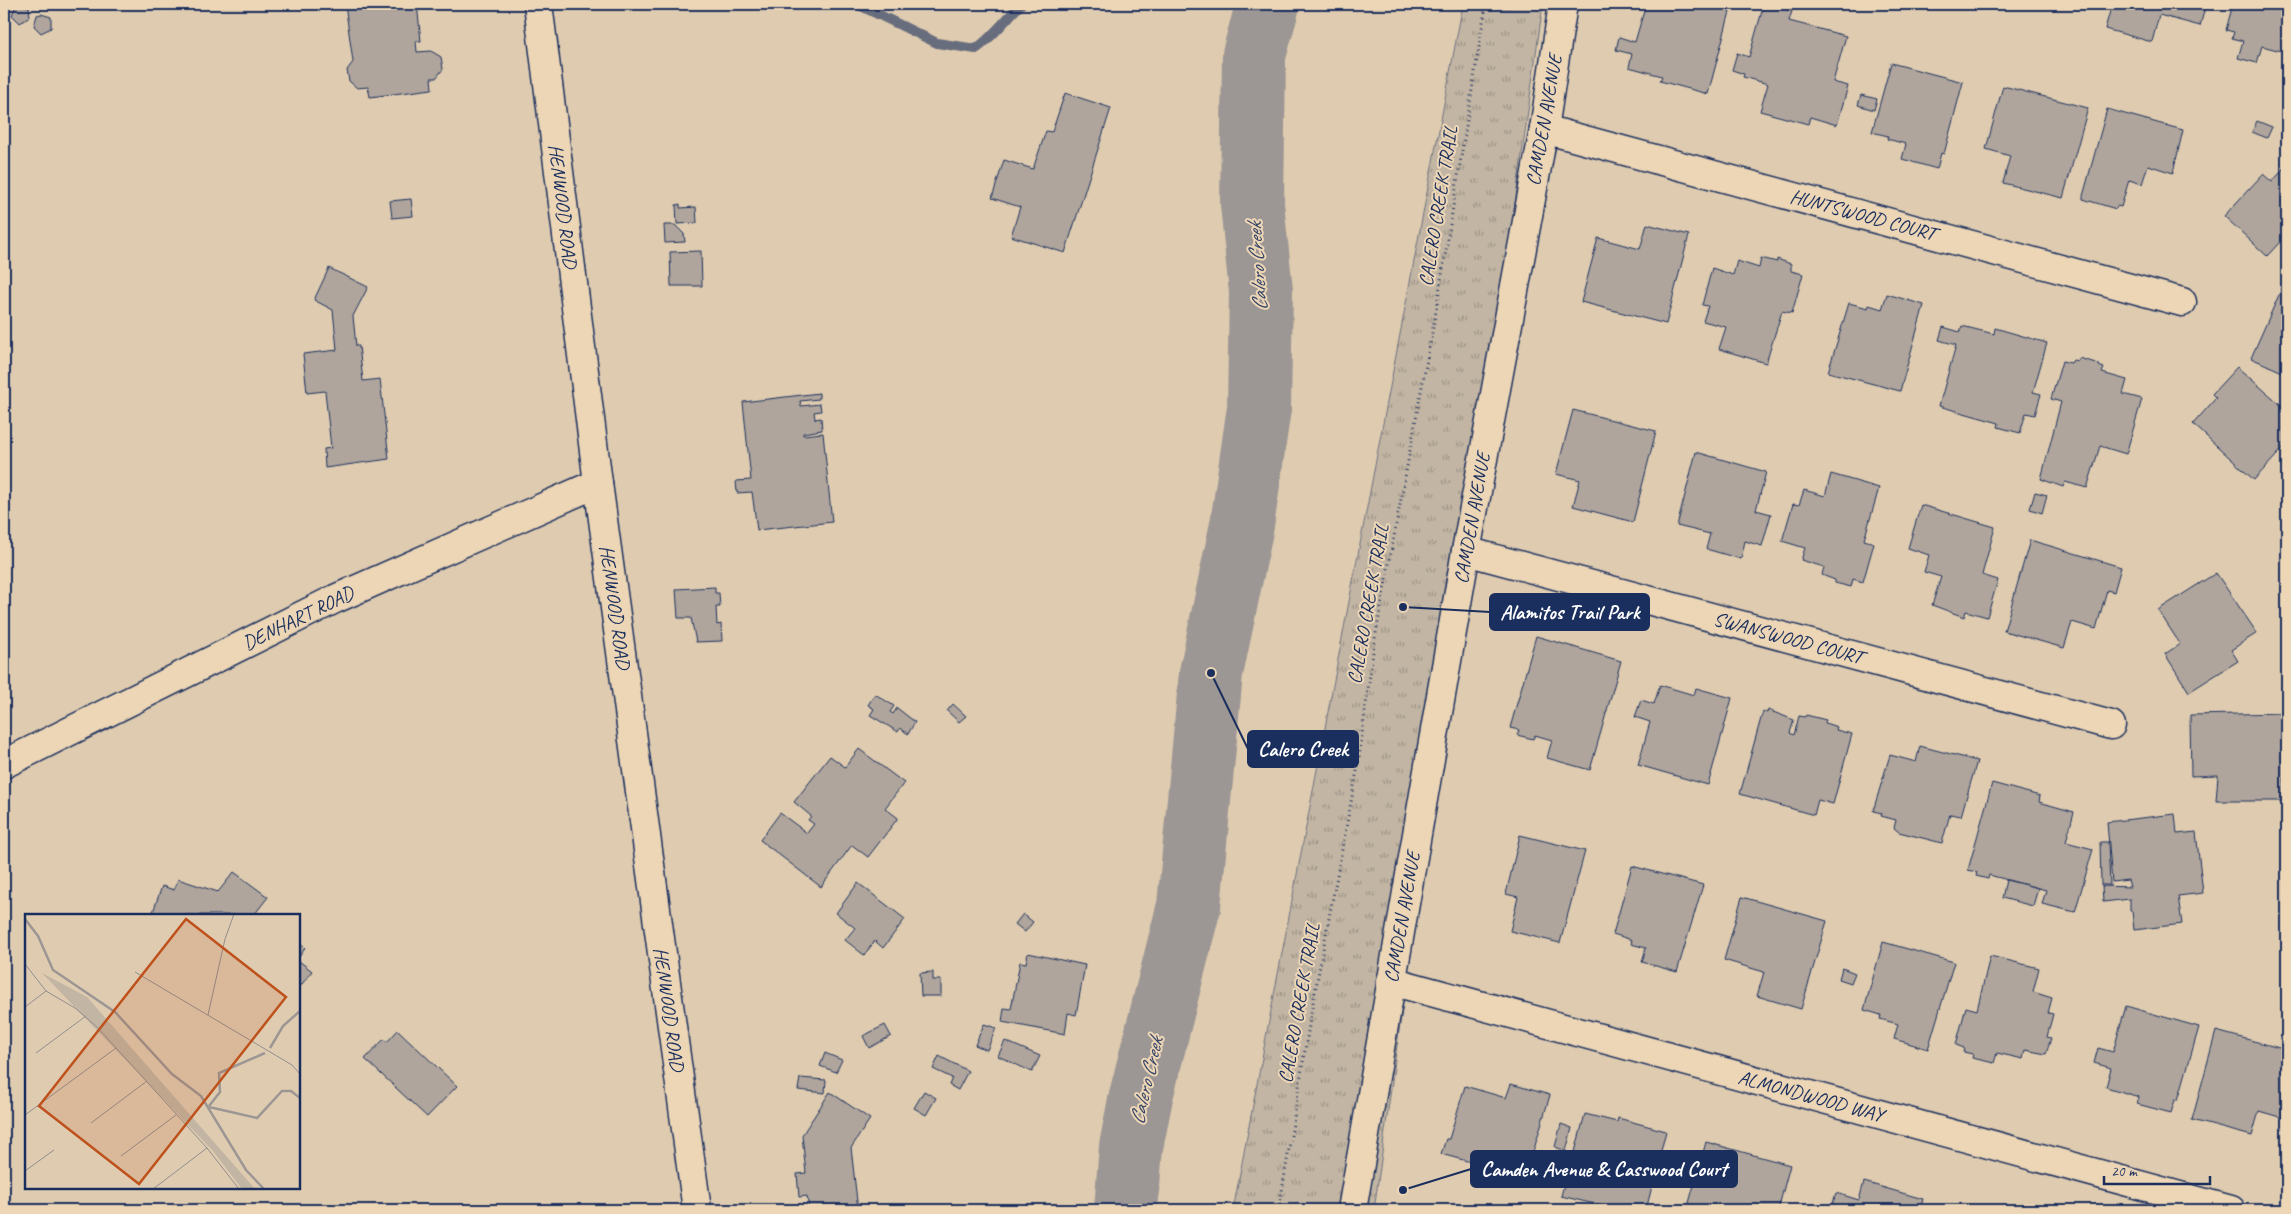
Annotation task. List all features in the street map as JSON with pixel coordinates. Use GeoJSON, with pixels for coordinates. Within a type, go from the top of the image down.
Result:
{"type":"FeatureCollection","features":[{"type":"Feature","properties":{"kind":"street","name":"HENWOOD ROAD"},"geometry":{"type":"LineString","coordinates":[[538,4],[598,482],[697,1210]]}},
{"type":"Feature","properties":{"kind":"street","name":"CAMDEN AVENUE"},"geometry":{"type":"LineString","coordinates":[[1352,1210],[1466,551],[1544,129],[1563,4]]}},
{"type":"Feature","properties":{"kind":"street","name":"HUNTSWOOD COURT"},"geometry":{"type":"LineString","coordinates":[[1544,129],[2182,302]]}},
{"type":"Feature","properties":{"kind":"street","name":"DENHART ROAD"},"geometry":{"type":"LineString","coordinates":[[4,764],[335,599],[598,482]]}},
{"type":"Feature","properties":{"kind":"street","name":"SWANSWOOD COURT"},"geometry":{"type":"LineString","coordinates":[[1466,551],[2110,725]]}},
{"type":"Feature","properties":{"kind":"street","name":"ALMONDWOOD WAY"},"geometry":{"type":"LineString","coordinates":[[1392,981],[2231,1210]]}},
{"type":"Feature","properties":{"kind":"path","name":"CALERO CREEK TRAIL"},"geometry":{"type":"LineString","coordinates":[[1279,1210],[1312,1013],[1358,765],[1374,644],[1434,321],[1486,4]]}},
{"type":"Feature","properties":{"kind":"green space"},"geometry":{"type":"Polygon","coordinates":[[[1463,4],[1543,4],[1374,1210],[1233,1210],[1463,4]]]}},
{"type":"Feature","properties":{"kind":"building"},"geometry":{"type":"Polygon","coordinates":[[[21,4],[29,7],[30,17],[20,23],[12,15],[16,5],[21,4]]]}},
{"type":"Feature","properties":{"kind":"building"},"geometry":{"type":"Polygon","coordinates":[[[345,4],[417,4],[421,41],[416,41],[417,52],[431,51],[441,57],[443,69],[436,78],[431,78],[432,89],[370,97],[368,87],[357,88],[349,81],[347,70],[353,62],[345,4]]]}},
{"type":"Feature","properties":{"kind":"building"},"geometry":{"type":"Polygon","coordinates":[[[1646,4],[1732,4],[1708,94],[1660,81],[1662,76],[1629,67],[1632,54],[1616,50],[1619,37],[1635,42],[1646,4]]]}},
{"type":"Feature","properties":{"kind":"building"},"geometry":{"type":"Polygon","coordinates":[[[1764,4],[1792,11],[1789,21],[1846,36],[1833,82],[1848,86],[1837,125],[1810,117],[1808,124],[1760,111],[1768,84],[1743,77],[1744,74],[1732,70],[1737,53],[1749,57],[1764,4]]]}},
{"type":"Feature","properties":{"kind":"building"},"geometry":{"type":"Polygon","coordinates":[[[2112,4],[2206,4],[2200,26],[2159,15],[2152,42],[2105,29],[2112,4]]]}},
{"type":"Feature","properties":{"kind":"building"},"geometry":{"type":"Polygon","coordinates":[[[2233,4],[2287,4],[2287,70],[2281,68],[2285,52],[2262,46],[2257,63],[2238,58],[2243,41],[2232,38],[2234,32],[2226,30],[2233,4]]]}},
{"type":"Feature","properties":{"kind":"building"},"geometry":{"type":"Polygon","coordinates":[[[41,14],[51,17],[51,28],[41,33],[34,26],[37,15],[41,14]]]}},
{"type":"Feature","properties":{"kind":"building"},"geometry":{"type":"Polygon","coordinates":[[[1891,63],[1963,82],[1944,154],[1941,153],[1937,169],[1902,159],[1906,144],[1887,139],[1888,136],[1872,132],[1891,63]]]}},
{"type":"Feature","properties":{"kind":"building"},"geometry":{"type":"Polygon","coordinates":[[[2003,86],[2088,108],[2063,198],[2003,183],[2010,156],[1986,149],[2003,86]]]}},
{"type":"Feature","properties":{"kind":"building"},"geometry":{"type":"Polygon","coordinates":[[[1065,93],[1111,108],[1065,253],[1011,236],[1020,207],[992,198],[1004,160],[1033,169],[1046,131],[1052,132],[1065,93]]]}},
{"type":"Feature","properties":{"kind":"building"},"geometry":{"type":"Polygon","coordinates":[[[1861,95],[1877,99],[1874,110],[1858,105],[1861,95]]]}},
{"type":"Feature","properties":{"kind":"building"},"geometry":{"type":"Polygon","coordinates":[[[2107,109],[2183,130],[2173,173],[2148,165],[2142,184],[2129,180],[2121,207],[2117,206],[2116,209],[2083,199],[2107,109]]]}},
{"type":"Feature","properties":{"kind":"building"},"geometry":{"type":"Polygon","coordinates":[[[2257,121],[2272,127],[2267,138],[2252,132],[2257,121]]]}},
{"type":"Feature","properties":{"kind":"building"},"geometry":{"type":"Polygon","coordinates":[[[2287,165],[2287,249],[2280,242],[2267,256],[2224,216],[2263,174],[2272,182],[2287,165]]]}},
{"type":"Feature","properties":{"kind":"building"},"geometry":{"type":"Polygon","coordinates":[[[411,199],[413,216],[392,218],[390,201],[411,199]]]}},
{"type":"Feature","properties":{"kind":"building"},"geometry":{"type":"Polygon","coordinates":[[[680,204],[680,208],[696,207],[697,223],[677,224],[676,205],[680,204]]]}},
{"type":"Feature","properties":{"kind":"building"},"geometry":{"type":"Polygon","coordinates":[[[1647,224],[1689,235],[1666,324],[1581,302],[1598,238],[1640,249],[1647,224]]]}},
{"type":"Feature","properties":{"kind":"building"},"geometry":{"type":"Polygon","coordinates":[[[664,225],[675,225],[684,234],[685,242],[665,243],[664,225]]]}},
{"type":"Feature","properties":{"kind":"building"},"geometry":{"type":"Polygon","coordinates":[[[701,251],[702,286],[671,286],[670,252],[701,251]]]}},
{"type":"Feature","properties":{"kind":"building"},"geometry":{"type":"Polygon","coordinates":[[[1761,258],[1777,262],[1777,259],[1791,264],[1791,271],[1803,274],[1792,313],[1782,311],[1766,363],[1719,349],[1726,327],[1703,321],[1708,306],[1702,305],[1712,268],[1733,275],[1737,261],[1759,268],[1761,258]]]}},
{"type":"Feature","properties":{"kind":"building"},"geometry":{"type":"Polygon","coordinates":[[[329,268],[368,287],[353,316],[356,346],[359,346],[363,381],[380,379],[389,459],[325,468],[324,449],[331,448],[325,391],[307,393],[303,354],[337,350],[333,310],[314,300],[329,268]]]}},
{"type":"Feature","properties":{"kind":"building"},"geometry":{"type":"Polygon","coordinates":[[[2287,280],[2287,374],[2251,358],[2287,280]]]}},
{"type":"Feature","properties":{"kind":"building"},"geometry":{"type":"Polygon","coordinates":[[[1887,294],[1924,305],[1900,391],[1828,372],[1849,303],[1868,308],[1869,305],[1882,309],[1887,294]]]}},
{"type":"Feature","properties":{"kind":"building"},"geometry":{"type":"Polygon","coordinates":[[[1962,326],[1994,334],[1995,328],[2047,343],[2033,392],[2041,394],[2035,415],[2026,413],[2020,433],[1998,427],[1999,423],[1939,406],[1956,345],[1939,340],[1943,327],[1960,332],[1962,326]]]}},
{"type":"Feature","properties":{"kind":"building"},"geometry":{"type":"Polygon","coordinates":[[[2079,358],[2099,364],[2099,366],[2104,368],[2102,373],[2127,380],[2123,394],[2142,399],[2126,454],[2100,446],[2087,488],[2065,482],[2063,487],[2041,479],[2061,402],[2051,399],[2062,361],[2071,363],[2073,360],[2078,361],[2079,358]]]}},
{"type":"Feature","properties":{"kind":"building"},"geometry":{"type":"Polygon","coordinates":[[[2237,367],[2287,410],[2287,444],[2254,480],[2193,424],[2216,398],[2212,394],[2237,367]]]}},
{"type":"Feature","properties":{"kind":"building"},"geometry":{"type":"Polygon","coordinates":[[[819,393],[819,399],[800,401],[801,406],[820,404],[821,411],[814,412],[815,419],[821,418],[822,430],[803,433],[803,435],[823,433],[832,522],[757,530],[752,492],[737,493],[736,481],[751,480],[743,402],[819,393]]]}},
{"type":"Feature","properties":{"kind":"building"},"geometry":{"type":"Polygon","coordinates":[[[1573,410],[1656,431],[1633,522],[1573,506],[1580,480],[1556,474],[1573,410]]]}},
{"type":"Feature","properties":{"kind":"building"},"geometry":{"type":"Polygon","coordinates":[[[1696,452],[1766,472],[1756,510],[1771,514],[1762,546],[1745,541],[1741,559],[1706,549],[1710,534],[1677,526],[1696,452]]]}},
{"type":"Feature","properties":{"kind":"building"},"geometry":{"type":"Polygon","coordinates":[[[1831,474],[1879,488],[1864,540],[1874,543],[1863,582],[1853,579],[1851,587],[1835,583],[1835,580],[1822,575],[1824,567],[1801,560],[1805,548],[1782,541],[1793,504],[1799,505],[1804,490],[1825,496],[1831,474]]]}},
{"type":"Feature","properties":{"kind":"building"},"geometry":{"type":"Polygon","coordinates":[[[2035,492],[2047,495],[2042,513],[2030,509],[2035,492]]]}},
{"type":"Feature","properties":{"kind":"building"},"geometry":{"type":"Polygon","coordinates":[[[1921,505],[1995,527],[1982,575],[1998,580],[1987,617],[1966,611],[1964,617],[1932,605],[1941,577],[1924,572],[1929,555],[1908,548],[1921,505]]]}},
{"type":"Feature","properties":{"kind":"building"},"geometry":{"type":"Polygon","coordinates":[[[2030,540],[2121,567],[2114,592],[2107,590],[2096,629],[2072,622],[2064,648],[2004,631],[2030,540]]]}},
{"type":"Feature","properties":{"kind":"building"},"geometry":{"type":"Polygon","coordinates":[[[2216,573],[2257,633],[2231,650],[2238,661],[2189,692],[2165,654],[2180,644],[2158,610],[2216,573]]]}},
{"type":"Feature","properties":{"kind":"building"},"geometry":{"type":"Polygon","coordinates":[[[715,587],[715,593],[719,593],[720,607],[716,607],[717,625],[721,624],[722,641],[696,642],[691,618],[678,618],[676,589],[715,587]]]}},
{"type":"Feature","properties":{"kind":"building"},"geometry":{"type":"Polygon","coordinates":[[[1536,636],[1621,661],[1590,770],[1547,758],[1552,740],[1535,735],[1533,739],[1517,735],[1519,730],[1510,728],[1536,636]]]}},
{"type":"Feature","properties":{"kind":"building"},"geometry":{"type":"Polygon","coordinates":[[[1660,685],[1694,695],[1696,688],[1732,698],[1708,785],[1638,765],[1650,722],[1635,717],[1641,700],[1654,704],[1660,685]]]}},
{"type":"Feature","properties":{"kind":"building"},"geometry":{"type":"Polygon","coordinates":[[[875,694],[894,706],[890,712],[893,714],[897,708],[915,722],[908,734],[900,728],[898,732],[870,715],[874,709],[868,705],[875,694]]]}},
{"type":"Feature","properties":{"kind":"building"},"geometry":{"type":"Polygon","coordinates":[[[953,704],[966,716],[959,722],[947,711],[953,704]]]}},
{"type":"Feature","properties":{"kind":"building"},"geometry":{"type":"Polygon","coordinates":[[[1768,710],[1794,720],[1790,733],[1794,735],[1799,716],[1805,717],[1806,715],[1826,720],[1825,723],[1837,727],[1836,730],[1852,734],[1833,804],[1818,800],[1814,815],[1740,794],[1763,711],[1767,713],[1768,710]]]}},
{"type":"Feature","properties":{"kind":"building"},"geometry":{"type":"Polygon","coordinates":[[[2286,713],[2284,801],[2216,801],[2218,775],[2191,776],[2190,715],[2286,713]]]}},
{"type":"Feature","properties":{"kind":"building"},"geometry":{"type":"Polygon","coordinates":[[[1920,746],[1977,761],[1961,816],[1950,814],[1942,843],[1899,832],[1894,828],[1896,820],[1881,816],[1882,813],[1873,811],[1890,755],[1916,762],[1920,746]]]}},
{"type":"Feature","properties":{"kind":"building"},"geometry":{"type":"Polygon","coordinates":[[[859,749],[904,783],[885,808],[898,818],[868,857],[852,845],[821,887],[760,840],[780,813],[807,833],[814,824],[808,820],[811,816],[794,802],[830,756],[845,767],[859,749]]]}},
{"type":"Feature","properties":{"kind":"building"},"geometry":{"type":"Polygon","coordinates":[[[1992,783],[2040,796],[2039,802],[2074,812],[2066,842],[2093,849],[2075,912],[2042,904],[2046,890],[1989,875],[1988,879],[1976,876],[1977,872],[1968,870],[1992,783]]]}},
{"type":"Feature","properties":{"kind":"building"},"geometry":{"type":"Polygon","coordinates":[[[2175,814],[2177,834],[2196,832],[2203,893],[2178,896],[2182,924],[2134,930],[2132,911],[2130,911],[2130,899],[2103,902],[2102,886],[2130,887],[2128,880],[2112,882],[2107,822],[2175,814]]]}},
{"type":"Feature","properties":{"kind":"building"},"geometry":{"type":"Polygon","coordinates":[[[1520,835],[1585,851],[1560,943],[1510,931],[1518,897],[1506,894],[1520,835]]]}},
{"type":"Feature","properties":{"kind":"building"},"geometry":{"type":"Polygon","coordinates":[[[2100,842],[2108,842],[2110,885],[2101,885],[2100,842]]]}},
{"type":"Feature","properties":{"kind":"building"},"geometry":{"type":"Polygon","coordinates":[[[1632,866],[1703,885],[1677,972],[1642,962],[1646,948],[1631,944],[1632,940],[1613,934],[1632,866]]]}},
{"type":"Feature","properties":{"kind":"building"},"geometry":{"type":"Polygon","coordinates":[[[234,872],[268,897],[255,914],[152,914],[162,886],[174,890],[178,879],[218,892],[234,872]]]}},
{"type":"Feature","properties":{"kind":"building"},"geometry":{"type":"Polygon","coordinates":[[[2006,880],[2038,888],[2033,906],[2002,898],[2006,880]]]}},
{"type":"Feature","properties":{"kind":"building"},"geometry":{"type":"Polygon","coordinates":[[[858,883],[905,919],[883,948],[875,941],[864,955],[845,940],[855,928],[836,913],[858,883]]]}},
{"type":"Feature","properties":{"kind":"building"},"geometry":{"type":"Polygon","coordinates":[[[1742,897],[1827,921],[1801,1009],[1757,996],[1764,972],[1724,960],[1742,897]]]}},
{"type":"Feature","properties":{"kind":"building"},"geometry":{"type":"Polygon","coordinates":[[[1023,914],[1033,922],[1025,932],[1015,924],[1023,914]]]}},
{"type":"Feature","properties":{"kind":"building"},"geometry":{"type":"Polygon","coordinates":[[[1883,942],[1954,962],[1928,1049],[1894,1039],[1898,1024],[1880,1019],[1881,1015],[1864,1010],[1883,942]]]}},
{"type":"Feature","properties":{"kind":"building"},"geometry":{"type":"Polygon","coordinates":[[[300,944],[305,948],[300,956],[300,944]]]}},
{"type":"Feature","properties":{"kind":"building"},"geometry":{"type":"Polygon","coordinates":[[[1028,953],[1085,965],[1076,1015],[1068,1013],[1065,1034],[1002,1022],[1004,1008],[1011,1009],[1020,962],[1026,963],[1028,953]]]}},
{"type":"Feature","properties":{"kind":"building"},"geometry":{"type":"Polygon","coordinates":[[[1990,956],[2039,968],[2033,992],[2052,998],[2048,1013],[2053,1014],[2047,1037],[2051,1038],[2046,1054],[2025,1050],[2023,1059],[1997,1053],[1994,1063],[1972,1058],[1973,1054],[1963,1052],[1964,1048],[1956,1045],[1966,1007],[1977,1010],[1990,956]]]}},
{"type":"Feature","properties":{"kind":"building"},"geometry":{"type":"Polygon","coordinates":[[[300,962],[312,971],[300,987],[300,962]]]}},
{"type":"Feature","properties":{"kind":"building"},"geometry":{"type":"Polygon","coordinates":[[[1842,968],[1855,973],[1851,983],[1839,979],[1842,968]]]}},
{"type":"Feature","properties":{"kind":"building"},"geometry":{"type":"Polygon","coordinates":[[[933,972],[933,980],[941,980],[941,996],[921,996],[920,973],[933,972]]]}},
{"type":"Feature","properties":{"kind":"building"},"geometry":{"type":"Polygon","coordinates":[[[2126,1006],[2199,1027],[2178,1100],[2175,1100],[2171,1113],[2137,1104],[2139,1097],[2106,1087],[2111,1068],[2094,1063],[2098,1048],[2113,1052],[2126,1006]]]}},
{"type":"Feature","properties":{"kind":"building"},"geometry":{"type":"Polygon","coordinates":[[[984,1024],[996,1028],[987,1050],[975,1045],[984,1024]]]}},
{"type":"Feature","properties":{"kind":"building"},"geometry":{"type":"Polygon","coordinates":[[[885,1025],[891,1036],[869,1048],[863,1036],[885,1025]]]}},
{"type":"Feature","properties":{"kind":"building"},"geometry":{"type":"Polygon","coordinates":[[[398,1030],[457,1086],[427,1117],[365,1059],[384,1039],[387,1042],[398,1030]]]}},
{"type":"Feature","properties":{"kind":"building"},"geometry":{"type":"Polygon","coordinates":[[[2216,1031],[2287,1050],[2287,1112],[2285,1111],[2283,1118],[2259,1111],[2252,1136],[2192,1120],[2216,1031]]]}},
{"type":"Feature","properties":{"kind":"building"},"geometry":{"type":"Polygon","coordinates":[[[1005,1041],[1040,1056],[1032,1072],[998,1056],[1005,1041]]]}},
{"type":"Feature","properties":{"kind":"building"},"geometry":{"type":"Polygon","coordinates":[[[825,1053],[842,1060],[836,1072],[820,1066],[825,1053]]]}},
{"type":"Feature","properties":{"kind":"building"},"geometry":{"type":"Polygon","coordinates":[[[939,1056],[968,1071],[958,1090],[949,1085],[952,1078],[933,1069],[939,1056]]]}},
{"type":"Feature","properties":{"kind":"building"},"geometry":{"type":"Polygon","coordinates":[[[800,1078],[826,1080],[825,1093],[798,1090],[800,1078]]]}},
{"type":"Feature","properties":{"kind":"building"},"geometry":{"type":"Polygon","coordinates":[[[1511,1084],[1550,1095],[1526,1176],[1506,1170],[1507,1167],[1479,1158],[1478,1164],[1441,1154],[1446,1139],[1449,1139],[1465,1086],[1506,1098],[1511,1084]]]}},
{"type":"Feature","properties":{"kind":"building"},"geometry":{"type":"Polygon","coordinates":[[[924,1091],[936,1098],[926,1115],[914,1108],[924,1091]]]}},
{"type":"Feature","properties":{"kind":"building"},"geometry":{"type":"Polygon","coordinates":[[[830,1092],[870,1119],[851,1148],[858,1210],[809,1210],[807,1196],[799,1197],[797,1174],[806,1173],[802,1135],[830,1092]]]}},
{"type":"Feature","properties":{"kind":"building"},"geometry":{"type":"Polygon","coordinates":[[[1585,1114],[1617,1122],[1618,1118],[1666,1131],[1646,1210],[1620,1210],[1561,1196],[1564,1185],[1566,1186],[1585,1114]]]}},
{"type":"Feature","properties":{"kind":"building"},"geometry":{"type":"Polygon","coordinates":[[[1561,1124],[1572,1128],[1566,1151],[1555,1147],[1561,1124]]]}},
{"type":"Feature","properties":{"kind":"building"},"geometry":{"type":"Polygon","coordinates":[[[1706,1142],[1790,1165],[1778,1210],[1687,1210],[1706,1142]]]}},
{"type":"Feature","properties":{"kind":"building"},"geometry":{"type":"Polygon","coordinates":[[[1864,1182],[1923,1199],[1920,1210],[1831,1210],[1836,1193],[1859,1200],[1864,1182]]]}},
{"type":"Feature","properties":{"kind":"building"},"geometry":{"type":"Polygon","coordinates":[[[1942,1206],[1957,1210],[1941,1210],[1942,1206]]]}},
{"type":"Feature","properties":{"kind":"waterway"},"geometry":{"type":"LineString","coordinates":[[857,4],[937,43],[976,49],[1021,4]]}},
{"type":"Feature","properties":{"kind":"waterway","name":"Calero Creek"},"geometry":{"type":"LineString","coordinates":[[1126,1210],[1131,1147],[1141,1096],[1189,906],[1211,673],[1242,525],[1259,408],[1261,291],[1252,204],[1254,55],[1268,4]]}},
{"type":"Feature","properties":{"kind":"place","name":"Alamitos Trail Park"},"geometry":{"type":"Point","coordinates":[1403,607]}},
{"type":"Feature","properties":{"kind":"place","name":"Calero Creek"},"geometry":{"type":"Point","coordinates":[1211,673]}},
{"type":"Feature","properties":{"kind":"place","name":"Camden Avenue & Casswood Court"},"geometry":{"type":"Point","coordinates":[1403,1190]}}]}
